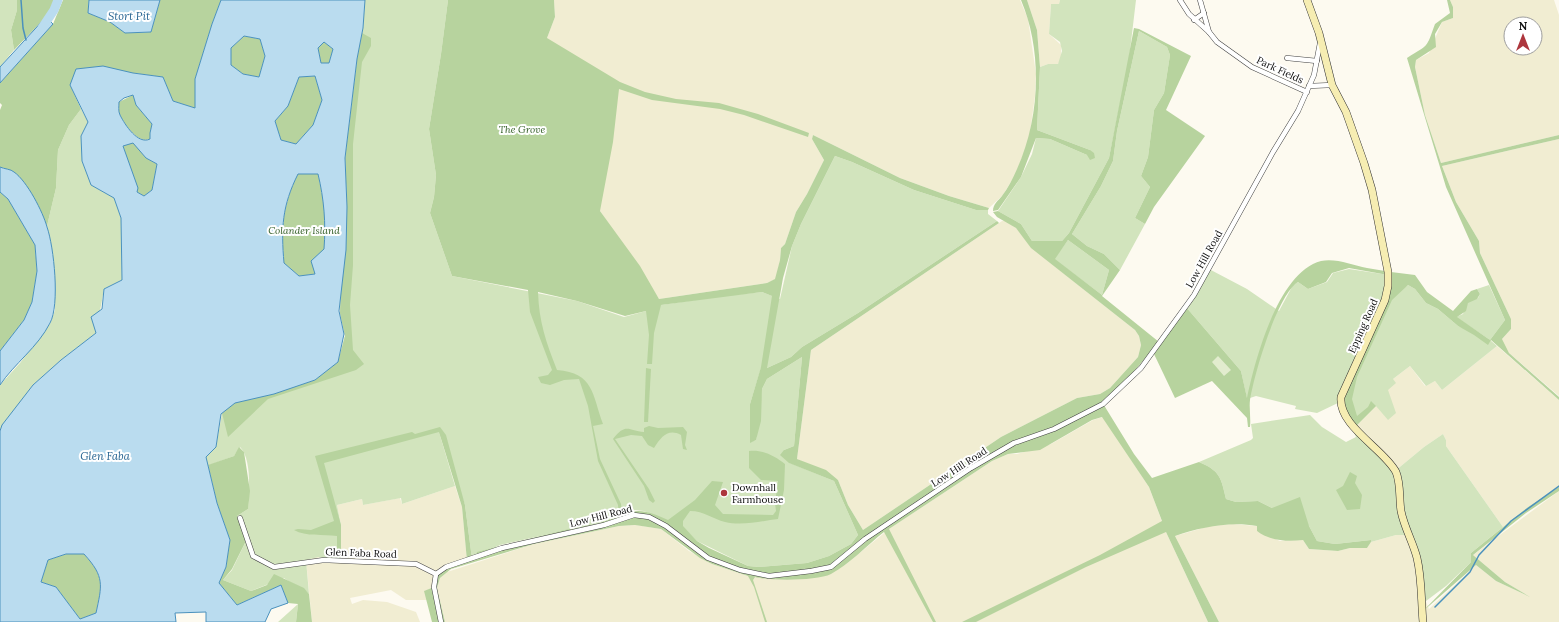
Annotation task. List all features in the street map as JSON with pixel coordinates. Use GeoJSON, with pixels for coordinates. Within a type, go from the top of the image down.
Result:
{"type":"FeatureCollection","features":[{"type":"Feature","properties":{"kind":"main road","name":"Epping Road"},"geometry":{"type":"LineString","coordinates":[[1307,0],[1332,84],[1346,112],[1364,163],[1378,219],[1388,275],[1386,300],[1341,397],[1342,408],[1355,427],[1390,464],[1396,474],[1402,517],[1419,566],[1424,622]]}},
{"type":"Feature","properties":{"kind":"street","name":"Park Fields"},"geometry":{"type":"LineString","coordinates":[[1180,0],[1184,8],[1194,20],[1209,32],[1217,42],[1252,67],[1307,92]]}},
{"type":"Feature","properties":{"kind":"street","name":"Park Fields"},"geometry":{"type":"LineString","coordinates":[[1200,0],[1209,32]]}},
{"type":"Feature","properties":{"kind":"street"},"geometry":{"type":"LineString","coordinates":[[1194,20],[1204,13]]}},
{"type":"Feature","properties":{"kind":"street","name":"Low Hill Road"},"geometry":{"type":"LineString","coordinates":[[436,574],[446,567],[502,548],[604,525],[634,515],[650,517],[666,526],[708,558],[740,570],[769,576],[831,567],[865,539],[971,468],[1014,443],[1054,430],[1103,404],[1132,379],[1194,295],[1307,92],[1317,61],[1320,43]]}},
{"type":"Feature","properties":{"kind":"street"},"geometry":{"type":"LineString","coordinates":[[1287,58],[1317,61]]}},
{"type":"Feature","properties":{"kind":"street"},"geometry":{"type":"LineString","coordinates":[[1309,86],[1332,84]]}},
{"type":"Feature","properties":{"kind":"street","name":"Glen Faba Road"},"geometry":{"type":"LineString","coordinates":[[240,518],[253,556],[274,567],[324,560],[416,564],[436,574]]}},
{"type":"Feature","properties":{"kind":"street"},"geometry":{"type":"LineString","coordinates":[[436,574],[434,587],[440,622]]}},
{"type":"Feature","properties":{"kind":"shaded area"},"geometry":{"type":"Polygon","coordinates":[[[554,0],[1020,0],[1028,19],[1036,74],[1035,96],[1029,140],[1015,175],[1003,195],[989,208],[949,196],[900,178],[813,135],[812,139],[824,160],[796,212],[785,244],[781,248],[776,279],[767,283],[659,299],[600,211],[547,38],[555,17],[554,0]]]}},
{"type":"Feature","properties":{"kind":"shaded area"},"geometry":{"type":"Polygon","coordinates":[[[1027,0],[1060,0],[1059,4],[1051,4],[1049,34],[1061,45],[1061,58],[1058,64],[1048,64],[1040,67],[1037,30],[1027,0]]]}},
{"type":"Feature","properties":{"kind":"shaded area"},"geometry":{"type":"Polygon","coordinates":[[[1450,0],[1554,0],[1559,15],[1559,135],[1441,163],[1425,115],[1415,67],[1416,60],[1429,53],[1442,22],[1453,18],[1453,7],[1450,0]]]}},
{"type":"Feature","properties":{"kind":"shaded area"},"geometry":{"type":"Polygon","coordinates":[[[1559,139],[1559,396],[1509,353],[1503,344],[1502,339],[1511,329],[1511,319],[1480,253],[1479,241],[1456,202],[1442,166],[1559,139]]]}},
{"type":"Feature","properties":{"kind":"shaded area"},"geometry":{"type":"Polygon","coordinates":[[[1002,221],[1006,221],[1016,228],[1048,261],[1135,330],[1139,336],[1141,345],[1138,357],[1110,388],[1100,394],[1077,398],[1001,437],[863,530],[848,505],[838,480],[797,459],[811,350],[1002,221]]]}},
{"type":"Feature","properties":{"kind":"shaded area"},"geometry":{"type":"Polygon","coordinates":[[[1497,346],[1559,400],[1559,487],[1528,507],[1503,527],[1446,446],[1446,440],[1443,434],[1424,447],[1395,471],[1355,427],[1376,406],[1393,379],[1410,366],[1425,386],[1435,381],[1442,390],[1497,346]]]}},
{"type":"Feature","properties":{"kind":"shaded area"},"geometry":{"type":"Polygon","coordinates":[[[1103,417],[1149,487],[1166,532],[1208,622],[445,622],[437,588],[440,578],[447,572],[534,544],[619,526],[636,525],[661,529],[689,551],[712,564],[748,576],[845,565],[889,529],[992,461],[1008,454],[1017,454],[1051,444],[1093,420],[1103,417]]]}},
{"type":"Feature","properties":{"kind":"shaded area"},"geometry":{"type":"Polygon","coordinates":[[[455,486],[462,507],[467,561],[446,567],[434,587],[425,591],[427,600],[406,600],[391,590],[350,598],[352,604],[363,600],[387,602],[416,612],[420,622],[312,622],[306,560],[317,557],[341,561],[341,525],[337,505],[362,499],[363,505],[400,498],[402,504],[455,486]]]}},
{"type":"Feature","properties":{"kind":"shaded area"},"geometry":{"type":"Polygon","coordinates":[[[1559,491],[1559,622],[1219,622],[1175,536],[1210,526],[1233,524],[1257,526],[1257,531],[1280,541],[1303,540],[1309,549],[1338,551],[1350,548],[1367,548],[1371,542],[1396,535],[1410,535],[1421,590],[1429,609],[1476,565],[1496,581],[1528,596],[1505,582],[1473,555],[1559,491]]]}},
{"type":"Feature","properties":{"kind":"green space"},"geometry":{"type":"Polygon","coordinates":[[[0,0],[17,0],[17,10],[11,30],[14,50],[0,67],[0,0]]]}},
{"type":"Feature","properties":{"kind":"green space"},"geometry":{"type":"Polygon","coordinates":[[[17,0],[56,0],[46,17],[14,50],[11,30],[17,10],[17,0]]]}},
{"type":"Feature","properties":{"kind":"green space"},"geometry":{"type":"Polygon","coordinates":[[[63,0],[89,0],[88,13],[110,22],[125,33],[151,32],[160,0],[221,0],[195,79],[195,108],[173,101],[163,77],[133,73],[70,85],[81,109],[69,125],[58,150],[56,188],[47,226],[29,190],[14,172],[0,167],[0,110],[2,105],[0,103],[0,83],[53,24],[63,0]]]}},
{"type":"Feature","properties":{"kind":"green space"},"geometry":{"type":"Polygon","coordinates":[[[365,0],[448,0],[429,129],[436,175],[434,197],[430,213],[452,276],[577,301],[624,317],[661,305],[722,296],[762,292],[780,299],[792,246],[801,224],[835,156],[852,162],[914,190],[976,210],[988,210],[988,214],[997,221],[858,313],[802,347],[791,357],[767,368],[761,368],[750,404],[750,442],[756,440],[762,389],[767,379],[802,357],[794,446],[784,450],[790,463],[834,481],[858,535],[851,544],[829,556],[807,563],[759,567],[748,566],[697,541],[683,527],[644,511],[635,510],[608,521],[500,545],[472,559],[465,505],[439,432],[455,486],[402,504],[401,498],[363,505],[362,499],[337,505],[341,525],[341,561],[318,557],[306,560],[309,594],[284,578],[251,591],[223,580],[232,570],[246,541],[237,516],[248,509],[249,476],[244,452],[240,447],[234,456],[207,466],[206,457],[216,447],[222,413],[236,402],[315,380],[338,362],[345,336],[340,313],[357,59],[363,28],[365,0]]]}},
{"type":"Feature","properties":{"kind":"green space","name":"The Grove"},"geometry":{"type":"Polygon","coordinates":[[[448,0],[554,0],[555,17],[547,38],[620,82],[645,92],[676,99],[719,103],[758,114],[809,133],[808,137],[744,115],[720,109],[652,100],[619,89],[613,142],[600,211],[640,266],[659,299],[767,283],[775,279],[780,260],[781,248],[785,244],[796,212],[824,160],[812,139],[813,135],[900,178],[949,196],[989,208],[988,210],[976,210],[914,190],[852,162],[835,156],[801,224],[792,246],[783,278],[767,368],[791,357],[802,347],[858,313],[997,221],[999,223],[811,350],[797,459],[826,470],[838,480],[848,505],[863,530],[1001,437],[1077,398],[1100,394],[1110,388],[1138,357],[1141,345],[1139,336],[1135,330],[1031,248],[1016,228],[997,217],[993,212],[998,211],[1021,224],[1032,241],[1062,241],[1069,233],[1109,158],[1134,28],[1139,29],[1191,56],[1166,110],[1205,136],[1154,207],[1145,224],[1135,218],[1150,187],[1141,176],[1148,157],[1154,110],[1164,93],[1170,55],[1167,47],[1139,31],[1117,131],[1113,161],[1101,186],[1072,234],[1087,246],[1104,254],[1120,270],[1102,296],[1159,342],[1125,382],[1102,402],[1134,454],[1152,478],[1199,462],[1211,468],[1221,480],[1226,499],[1236,502],[1258,501],[1272,508],[1300,497],[1309,526],[1317,541],[1335,544],[1371,540],[1371,542],[1367,548],[1350,548],[1338,551],[1309,549],[1303,540],[1285,541],[1273,539],[1257,531],[1257,526],[1236,524],[1205,528],[1175,536],[1219,622],[1208,622],[1166,532],[1086,567],[976,622],[962,622],[1100,555],[1162,521],[1149,487],[1102,417],[1092,420],[1040,450],[1008,454],[992,461],[889,529],[936,622],[933,622],[884,532],[852,560],[831,574],[815,578],[793,580],[755,577],[753,580],[767,622],[765,622],[754,587],[748,576],[712,564],[700,558],[661,529],[635,525],[619,526],[534,544],[451,569],[440,578],[437,588],[445,622],[432,622],[424,591],[434,587],[437,574],[446,567],[467,561],[462,507],[439,432],[324,463],[341,525],[341,561],[337,553],[337,536],[304,534],[294,530],[311,530],[334,521],[315,456],[412,432],[415,434],[440,427],[446,435],[465,505],[472,559],[476,558],[477,552],[569,529],[600,523],[619,516],[618,505],[598,461],[588,406],[579,379],[564,380],[550,385],[541,383],[538,377],[548,375],[552,370],[530,312],[528,290],[452,276],[430,213],[434,197],[436,175],[429,129],[448,0]],[[1068,240],[1055,259],[1102,295],[1109,270],[1068,240]],[[538,292],[544,332],[557,370],[578,375],[585,380],[590,387],[603,424],[593,426],[600,459],[621,504],[622,514],[640,511],[668,520],[695,500],[712,481],[723,482],[715,505],[723,514],[773,515],[776,511],[775,503],[778,481],[761,480],[749,468],[749,451],[759,451],[777,458],[785,464],[784,490],[778,519],[738,524],[721,521],[700,512],[690,511],[683,521],[683,526],[697,541],[748,566],[759,567],[807,563],[829,556],[851,544],[858,535],[834,481],[789,463],[780,455],[784,450],[794,446],[802,357],[767,379],[762,389],[761,421],[756,440],[750,443],[750,404],[761,367],[772,296],[762,292],[661,305],[654,333],[652,364],[647,364],[649,335],[646,311],[625,316],[577,301],[538,292]]]}},
{"type":"Feature","properties":{"kind":"green space"},"geometry":{"type":"Polygon","coordinates":[[[1021,0],[1027,0],[1037,30],[1040,67],[1037,130],[1090,150],[1094,153],[1095,158],[1090,160],[1087,155],[1050,139],[1036,138],[1021,177],[998,210],[993,211],[995,204],[1002,196],[1012,179],[1025,149],[1034,107],[1036,85],[1033,41],[1021,0]]]}},
{"type":"Feature","properties":{"kind":"green space"},"geometry":{"type":"Polygon","coordinates":[[[1060,0],[1136,0],[1129,59],[1109,158],[1069,233],[1062,241],[1032,241],[1021,224],[998,211],[1021,177],[1032,154],[1036,138],[1050,139],[1087,155],[1090,150],[1037,130],[1040,67],[1048,64],[1058,64],[1062,51],[1060,42],[1049,34],[1051,4],[1059,4],[1060,0]]]}},
{"type":"Feature","properties":{"kind":"green space"},"geometry":{"type":"Polygon","coordinates":[[[1447,0],[1450,0],[1453,7],[1453,18],[1442,22],[1435,34],[1436,47],[1416,60],[1415,67],[1425,115],[1441,163],[1559,135],[1559,139],[1442,166],[1456,202],[1479,241],[1480,253],[1511,319],[1511,329],[1502,339],[1509,353],[1559,397],[1559,400],[1491,340],[1488,345],[1458,326],[1438,309],[1426,303],[1415,289],[1408,285],[1392,300],[1357,377],[1352,399],[1357,416],[1368,407],[1371,401],[1376,406],[1355,427],[1341,402],[1378,317],[1388,275],[1349,268],[1332,273],[1326,282],[1308,289],[1298,282],[1290,290],[1282,302],[1261,355],[1252,388],[1250,400],[1250,427],[1248,427],[1247,418],[1212,381],[1175,398],[1154,354],[1186,307],[1241,371],[1247,398],[1263,341],[1271,319],[1281,299],[1292,282],[1306,268],[1321,261],[1332,260],[1367,268],[1415,275],[1427,292],[1453,311],[1471,291],[1477,289],[1480,294],[1477,299],[1468,303],[1466,311],[1457,317],[1490,340],[1505,320],[1446,187],[1407,58],[1426,45],[1435,24],[1450,13],[1447,0]]]}},
{"type":"Feature","properties":{"kind":"green space"},"geometry":{"type":"Polygon","coordinates":[[[1139,31],[1167,47],[1170,55],[1164,93],[1154,110],[1148,157],[1141,176],[1150,187],[1135,218],[1145,224],[1120,270],[1104,254],[1087,246],[1072,234],[1101,186],[1113,161],[1117,131],[1139,31]]]}},
{"type":"Feature","properties":{"kind":"green space"},"geometry":{"type":"Polygon","coordinates":[[[362,33],[371,38],[371,46],[362,62],[353,144],[353,265],[350,305],[353,350],[364,364],[356,370],[268,399],[228,437],[222,413],[236,402],[274,394],[315,380],[338,362],[345,336],[340,313],[341,279],[346,250],[347,207],[345,158],[357,59],[362,33]]]}},
{"type":"Feature","properties":{"kind":"green space"},"geometry":{"type":"Polygon","coordinates":[[[244,36],[260,39],[265,56],[259,77],[243,74],[231,65],[231,48],[244,36]]]}},
{"type":"Feature","properties":{"kind":"green space"},"geometry":{"type":"Polygon","coordinates":[[[324,42],[333,49],[329,63],[321,63],[318,48],[324,42]]]}},
{"type":"Feature","properties":{"kind":"green space"},"geometry":{"type":"Polygon","coordinates":[[[315,76],[322,100],[313,125],[296,144],[281,140],[275,121],[288,106],[299,77],[315,76]]]}},
{"type":"Feature","properties":{"kind":"green space"},"geometry":{"type":"Polygon","coordinates":[[[133,95],[136,105],[152,124],[150,139],[141,139],[132,133],[119,113],[119,102],[133,95]]]}},
{"type":"Feature","properties":{"kind":"green space"},"geometry":{"type":"Polygon","coordinates":[[[81,109],[88,122],[81,136],[82,161],[91,185],[114,198],[121,218],[122,280],[104,289],[96,333],[61,360],[33,385],[0,431],[0,385],[20,363],[50,324],[55,310],[53,258],[47,226],[56,188],[58,150],[69,125],[81,109]]]}},
{"type":"Feature","properties":{"kind":"green space"},"geometry":{"type":"Polygon","coordinates":[[[133,142],[146,158],[157,164],[152,190],[144,196],[137,192],[123,146],[133,142]]]}},
{"type":"Feature","properties":{"kind":"green space","name":"Colander Island"},"geometry":{"type":"Polygon","coordinates":[[[297,174],[318,174],[325,220],[325,239],[322,258],[315,274],[299,276],[284,263],[283,238],[286,207],[297,174]]]}},
{"type":"Feature","properties":{"kind":"green space"},"geometry":{"type":"Polygon","coordinates":[[[0,192],[8,199],[35,245],[37,271],[32,302],[24,320],[0,351],[0,192]]]}},
{"type":"Feature","properties":{"kind":"green space"},"geometry":{"type":"Polygon","coordinates":[[[1068,240],[1109,270],[1102,295],[1054,259],[1068,240]]]}},
{"type":"Feature","properties":{"kind":"green space"},"geometry":{"type":"Polygon","coordinates":[[[1209,269],[1247,289],[1279,311],[1293,285],[1298,282],[1308,289],[1327,282],[1333,273],[1349,269],[1389,275],[1401,290],[1408,285],[1415,289],[1426,303],[1438,309],[1458,326],[1490,340],[1497,346],[1442,390],[1435,381],[1426,386],[1410,366],[1393,379],[1396,383],[1388,390],[1396,413],[1388,420],[1376,406],[1355,427],[1395,471],[1424,447],[1443,434],[1446,440],[1446,446],[1503,527],[1471,553],[1471,562],[1446,586],[1426,601],[1421,590],[1409,535],[1396,535],[1371,542],[1371,540],[1335,544],[1317,541],[1309,526],[1258,501],[1236,502],[1226,499],[1221,480],[1211,468],[1199,462],[1251,440],[1253,438],[1251,424],[1310,415],[1322,427],[1346,442],[1356,437],[1339,409],[1340,402],[1317,413],[1295,409],[1296,406],[1256,396],[1247,399],[1241,371],[1186,307],[1209,269]]]}},
{"type":"Feature","properties":{"kind":"green space"},"geometry":{"type":"Polygon","coordinates":[[[1489,285],[1505,320],[1490,340],[1456,317],[1463,314],[1468,302],[1478,298],[1480,294],[1477,289],[1489,285]]]}},
{"type":"Feature","properties":{"kind":"green space"},"geometry":{"type":"Polygon","coordinates":[[[1218,356],[1231,370],[1224,376],[1212,362],[1218,356]]]}},
{"type":"Feature","properties":{"kind":"green space"},"geometry":{"type":"Polygon","coordinates":[[[646,368],[651,369],[648,422],[644,422],[646,368]]]}},
{"type":"Feature","properties":{"kind":"green space"},"geometry":{"type":"Polygon","coordinates":[[[649,426],[658,428],[683,427],[687,432],[685,445],[687,450],[683,449],[681,435],[676,433],[669,433],[662,437],[654,448],[648,445],[642,436],[631,435],[615,439],[649,489],[655,501],[653,503],[649,500],[644,486],[613,439],[617,434],[625,429],[644,432],[644,428],[649,426]]]}},
{"type":"Feature","properties":{"kind":"green space"},"geometry":{"type":"Polygon","coordinates":[[[239,447],[244,452],[250,491],[248,509],[237,516],[246,541],[232,569],[223,580],[251,591],[267,585],[274,574],[304,588],[309,594],[312,622],[296,622],[298,604],[288,603],[281,585],[237,605],[219,583],[226,567],[230,540],[217,503],[208,465],[234,456],[239,447]]]}},
{"type":"Feature","properties":{"kind":"green space"},"geometry":{"type":"Polygon","coordinates":[[[1350,472],[1357,476],[1355,483],[1362,495],[1360,509],[1347,510],[1336,490],[1343,486],[1350,472]]]}},
{"type":"Feature","properties":{"kind":"green space"},"geometry":{"type":"Polygon","coordinates":[[[1559,487],[1559,491],[1526,513],[1473,555],[1505,582],[1530,597],[1496,581],[1476,565],[1422,612],[1471,562],[1471,553],[1528,507],[1559,487]]]}},
{"type":"Feature","properties":{"kind":"green space"},"geometry":{"type":"Polygon","coordinates":[[[66,554],[84,554],[99,575],[100,595],[96,613],[80,619],[56,587],[41,582],[48,560],[66,554]]]}},
{"type":"Feature","properties":{"kind":"green space"},"geometry":{"type":"Polygon","coordinates":[[[298,604],[296,622],[278,622],[298,604]]]}},
{"type":"Feature","properties":{"kind":"water","name":"Stort Pit"},"geometry":{"type":"Polygon","coordinates":[[[89,0],[160,0],[151,32],[125,33],[110,22],[88,13],[89,0]]]}},
{"type":"Feature","properties":{"kind":"water","name":"Glen Faba"},"geometry":{"type":"Polygon","coordinates":[[[221,0],[365,0],[363,28],[357,59],[345,158],[347,207],[346,250],[339,311],[344,334],[338,362],[315,380],[274,394],[235,403],[221,414],[216,447],[206,457],[217,503],[230,540],[226,567],[219,583],[237,605],[281,585],[288,603],[271,609],[265,622],[206,622],[206,612],[175,613],[176,622],[0,622],[0,431],[2,425],[33,385],[61,360],[96,333],[91,317],[102,309],[104,289],[122,280],[121,218],[114,198],[91,185],[82,161],[81,136],[88,122],[70,85],[76,69],[103,66],[133,73],[163,77],[173,101],[195,108],[195,79],[221,0]],[[244,36],[231,48],[231,65],[243,74],[259,77],[265,56],[260,39],[244,36]],[[324,42],[318,48],[321,63],[329,63],[333,49],[324,42]],[[315,76],[299,77],[288,106],[275,121],[281,140],[296,144],[313,125],[322,100],[315,76]],[[133,95],[124,98],[119,102],[119,113],[132,133],[141,139],[150,139],[152,124],[136,105],[133,95]],[[133,143],[123,146],[138,188],[137,192],[144,196],[152,190],[157,164],[146,158],[133,143]],[[298,174],[289,196],[283,228],[284,263],[299,276],[315,274],[311,261],[324,249],[325,239],[324,211],[318,174],[298,174]],[[66,554],[48,560],[41,582],[56,587],[80,619],[96,613],[100,595],[99,575],[84,554],[66,554]]]}},
{"type":"Feature","properties":{"kind":"water"},"geometry":{"type":"Polygon","coordinates":[[[46,17],[53,24],[0,83],[0,67],[46,17]]]}},
{"type":"Feature","properties":{"kind":"water"},"geometry":{"type":"Polygon","coordinates":[[[0,167],[13,171],[19,176],[34,197],[42,213],[50,236],[54,261],[55,303],[53,315],[45,332],[33,348],[0,385],[0,351],[24,320],[32,302],[37,271],[35,245],[8,199],[0,192],[0,167]]]}},
{"type":"Feature","properties":{"kind":"waterway"},"geometry":{"type":"LineString","coordinates":[[21,0],[23,28],[26,40]]}},
{"type":"Feature","properties":{"kind":"waterway"},"geometry":{"type":"LineString","coordinates":[[42,28],[54,10],[58,0]]}},
{"type":"Feature","properties":{"kind":"waterway"},"geometry":{"type":"LineString","coordinates":[[1435,607],[1470,572],[1479,555],[1511,521],[1559,486]]}},
{"type":"Feature","properties":{"kind":"place","name":"Downhall Farmhouse"},"geometry":{"type":"Point","coordinates":[724,493]}}]}
